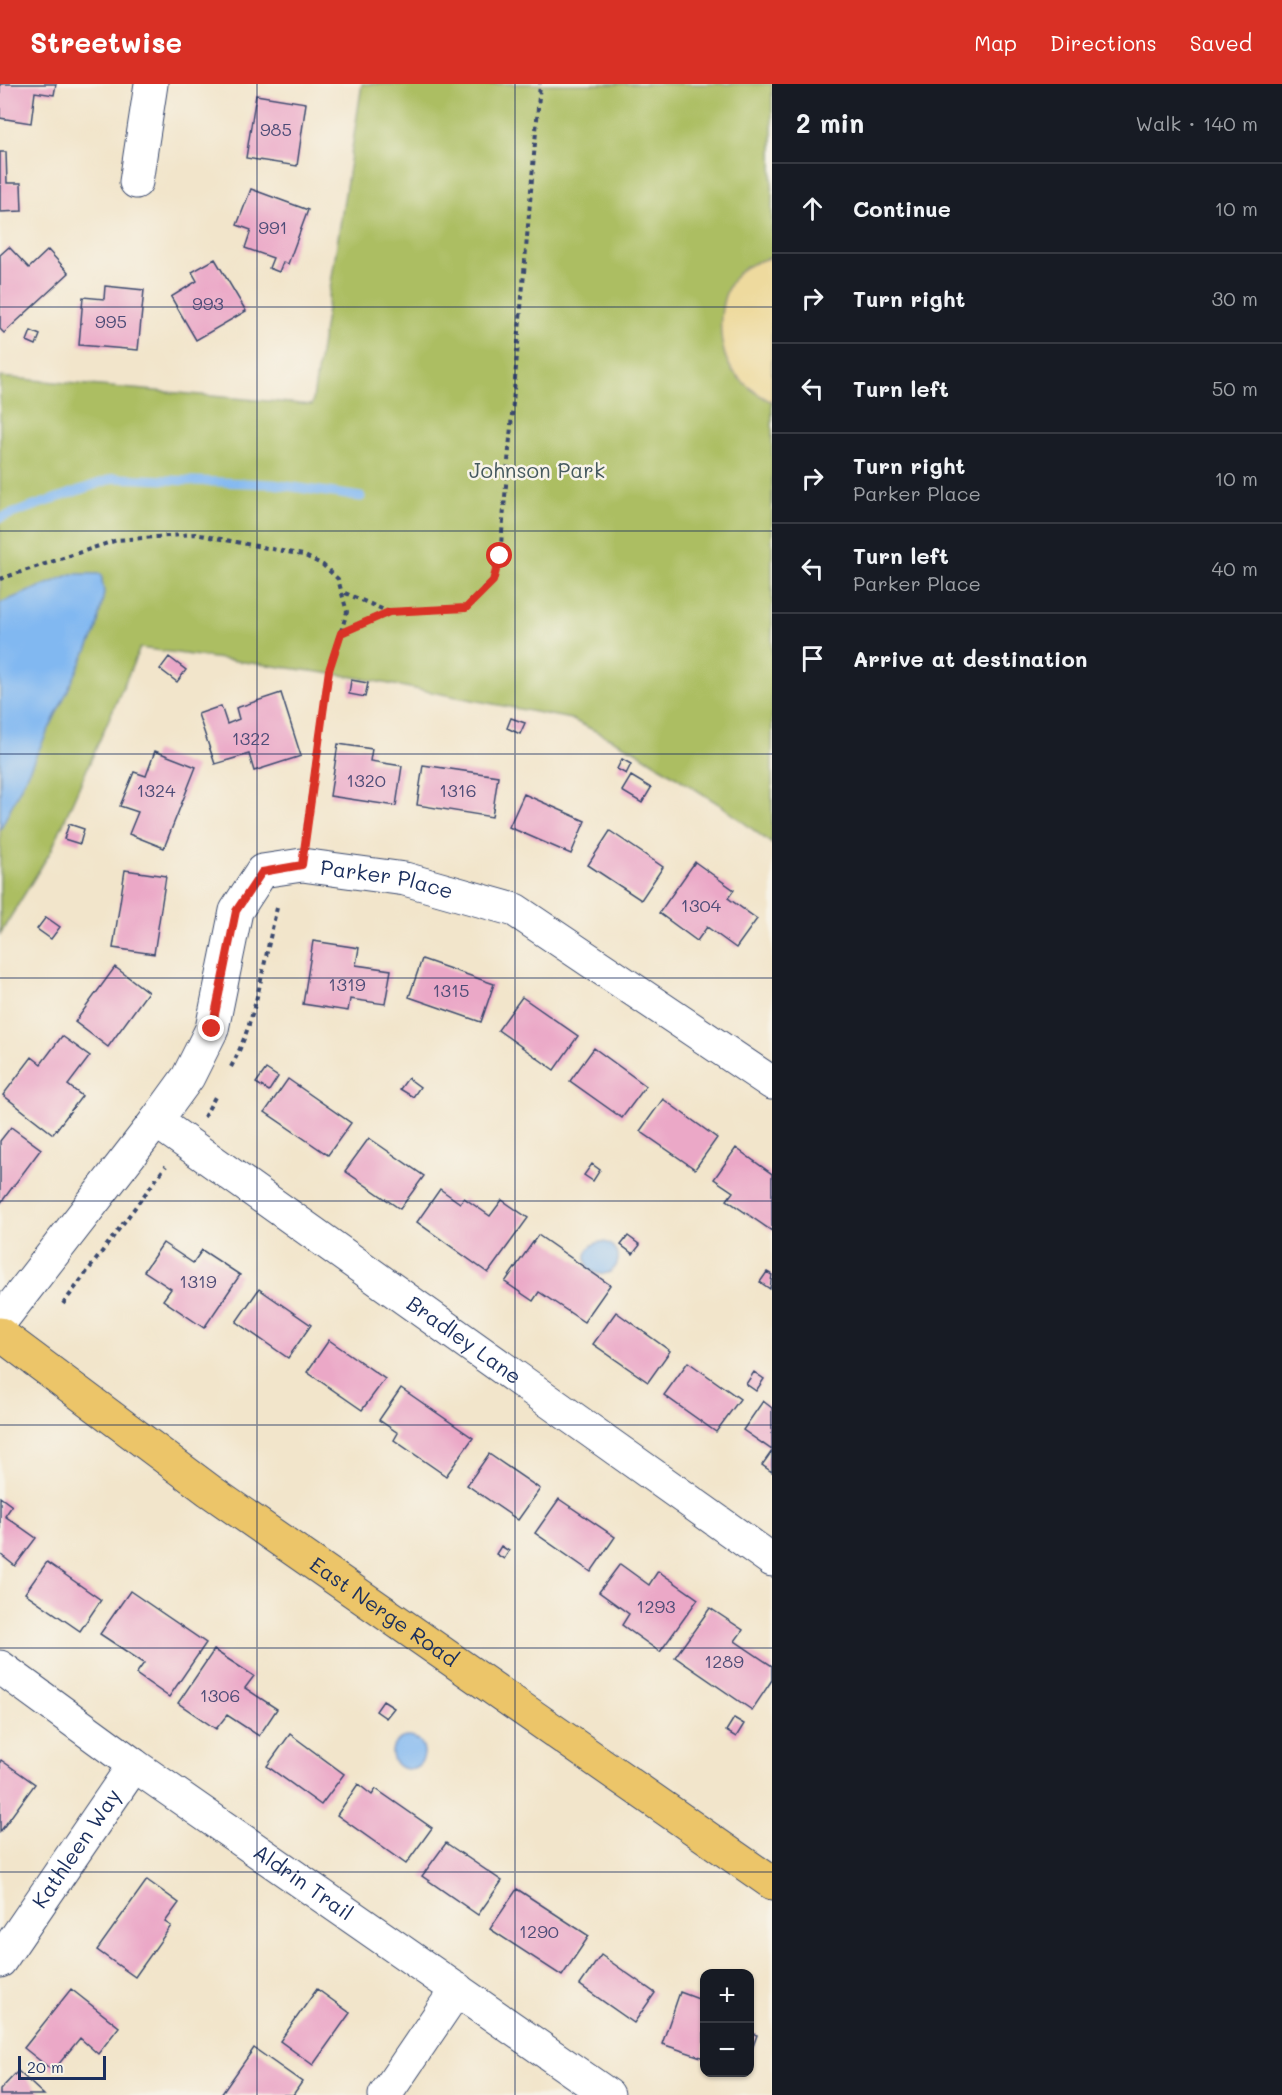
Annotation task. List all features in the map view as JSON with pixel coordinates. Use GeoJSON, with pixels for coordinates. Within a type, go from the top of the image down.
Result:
{"type":"FeatureCollection","features":[{"type":"Feature","properties":{"kind":"main road","name":"East Nerge Road"},"geometry":{"type":"LineString","coordinates":[[0,1334],[210,1491],[772,1883]]}},
{"type":"Feature","properties":{"kind":"street"},"geometry":{"type":"LineString","coordinates":[[136,182],[151,84]]}},
{"type":"Feature","properties":{"kind":"street","name":"Parker Place"},"geometry":{"type":"LineString","coordinates":[[0,1322],[188,1077],[212,1029],[236,911],[262,872],[302,865],[405,879],[515,910],[772,1083]]}},
{"type":"Feature","properties":{"kind":"street","name":"Bradley Lane"},"geometry":{"type":"LineString","coordinates":[[156,1121],[772,1560]]}},
{"type":"Feature","properties":{"kind":"street","name":"Aldrin Trail"},"geometry":{"type":"LineString","coordinates":[[0,1667],[134,1765],[608,2095]]}},
{"type":"Feature","properties":{"kind":"street","name":"Kathleen Way"},"geometry":{"type":"LineString","coordinates":[[0,1960],[134,1765]]}},
{"type":"Feature","properties":{"kind":"street"},"geometry":{"type":"LineString","coordinates":[[385,2095],[457,1989]]}},
{"type":"Feature","properties":{"kind":"path"},"geometry":{"type":"LineString","coordinates":[[341,633],[389,612],[466,608],[493,581],[500,556],[540,84]]}},
{"type":"Feature","properties":{"kind":"path"},"geometry":{"type":"LineString","coordinates":[[0,579],[117,540],[195,534],[303,555],[323,565],[338,579],[344,592],[347,612],[329,670],[302,865],[279,899],[245,1042],[228,1073]]}},
{"type":"Feature","properties":{"kind":"path"},"geometry":{"type":"LineString","coordinates":[[344,592],[389,612]]}},
{"type":"Feature","properties":{"kind":"path"},"geometry":{"type":"LineString","coordinates":[[63,1304],[185,1142],[216,1094]]}},
{"type":"Feature","properties":{"kind":"green space","name":"Johnson Park"},"geometry":{"type":"Polygon","coordinates":[[[362,84],[772,84],[772,844],[722,806],[634,750],[571,719],[348,676],[140,648],[51,851],[0,934],[0,377],[312,405],[362,84]]]}},
{"type":"Feature","properties":{"kind":"sand"},"geometry":{"type":"Polygon","coordinates":[[[772,257],[772,402],[750,388],[732,370],[723,346],[721,318],[727,290],[733,279],[749,265],[772,257]]]}},
{"type":"Feature","properties":{"kind":"water"},"geometry":{"type":"Polygon","coordinates":[[[72,574],[101,574],[104,593],[96,632],[0,830],[0,603],[72,574]]]}},
{"type":"Feature","properties":{"kind":"water"},"geometry":{"type":"Polygon","coordinates":[[[602,1242],[613,1247],[618,1258],[613,1269],[602,1274],[591,1269],[586,1258],[591,1247],[602,1242]]]}},
{"type":"Feature","properties":{"kind":"water"},"geometry":{"type":"Polygon","coordinates":[[[408,1737],[419,1742],[424,1753],[419,1764],[408,1769],[397,1764],[392,1753],[397,1742],[408,1737]]]}},
{"type":"Feature","properties":{"kind":"building"},"geometry":{"type":"Polygon","coordinates":[[[0,84],[56,84],[54,95],[35,92],[31,123],[0,118],[0,84]]]}},
{"type":"Feature","properties":{"kind":"building"},"geometry":{"type":"Polygon","coordinates":[[[256,95],[306,103],[297,166],[246,158],[256,95]]]}},
{"type":"Feature","properties":{"kind":"building"},"geometry":{"type":"Polygon","coordinates":[[[0,152],[6,152],[7,183],[21,183],[22,211],[0,212],[0,152]]]}},
{"type":"Feature","properties":{"kind":"building"},"geometry":{"type":"Polygon","coordinates":[[[251,189],[308,210],[288,264],[283,262],[279,272],[269,268],[273,258],[245,248],[251,230],[237,225],[251,189]]]}},
{"type":"Feature","properties":{"kind":"building"},"geometry":{"type":"Polygon","coordinates":[[[9,247],[29,268],[48,250],[69,273],[4,333],[0,329],[0,255],[9,247]]]}},
{"type":"Feature","properties":{"kind":"building"},"geometry":{"type":"Polygon","coordinates":[[[215,259],[246,311],[196,340],[171,297],[197,281],[192,272],[215,259]]]}},
{"type":"Feature","properties":{"kind":"building"},"geometry":{"type":"Polygon","coordinates":[[[105,286],[144,290],[138,350],[79,345],[83,297],[104,299],[105,286]]]}},
{"type":"Feature","properties":{"kind":"building"},"geometry":{"type":"Polygon","coordinates":[[[31,331],[40,335],[36,345],[27,341],[31,331]]]}},
{"type":"Feature","properties":{"kind":"building"},"geometry":{"type":"Polygon","coordinates":[[[169,657],[186,670],[177,682],[160,669],[169,657]]]}},
{"type":"Feature","properties":{"kind":"building"},"geometry":{"type":"Polygon","coordinates":[[[351,680],[368,683],[365,697],[349,694],[351,680]]]}},
{"type":"Feature","properties":{"kind":"building"},"geometry":{"type":"Polygon","coordinates":[[[281,693],[301,756],[254,771],[249,754],[215,764],[198,714],[221,706],[227,724],[239,719],[236,708],[281,693]]]}},
{"type":"Feature","properties":{"kind":"building"},"geometry":{"type":"Polygon","coordinates":[[[511,718],[525,723],[520,734],[507,728],[511,718]]]}},
{"type":"Feature","properties":{"kind":"building"},"geometry":{"type":"Polygon","coordinates":[[[338,744],[372,749],[370,761],[402,766],[396,806],[330,796],[338,744]]]}},
{"type":"Feature","properties":{"kind":"building"},"geometry":{"type":"Polygon","coordinates":[[[155,751],[196,767],[164,848],[129,834],[138,812],[120,806],[134,772],[146,776],[155,751]]]}},
{"type":"Feature","properties":{"kind":"building"},"geometry":{"type":"Polygon","coordinates":[[[622,759],[631,764],[626,774],[617,769],[622,759]]]}},
{"type":"Feature","properties":{"kind":"building"},"geometry":{"type":"Polygon","coordinates":[[[423,765],[498,776],[492,817],[417,805],[423,765]]]}},
{"type":"Feature","properties":{"kind":"building"},"geometry":{"type":"Polygon","coordinates":[[[631,776],[651,788],[642,803],[622,791],[631,776]]]}},
{"type":"Feature","properties":{"kind":"building"},"geometry":{"type":"Polygon","coordinates":[[[524,794],[585,821],[571,854],[509,827],[524,794]]]}},
{"type":"Feature","properties":{"kind":"building"},"geometry":{"type":"Polygon","coordinates":[[[69,824],[84,829],[80,844],[64,839],[69,824]]]}},
{"type":"Feature","properties":{"kind":"building"},"geometry":{"type":"Polygon","coordinates":[[[610,831],[663,867],[641,900],[588,865],[610,831]]]}},
{"type":"Feature","properties":{"kind":"building"},"geometry":{"type":"Polygon","coordinates":[[[695,862],[734,890],[728,898],[757,919],[736,948],[707,927],[697,941],[659,913],[695,862]]]}},
{"type":"Feature","properties":{"kind":"building"},"geometry":{"type":"Polygon","coordinates":[[[125,870],[166,876],[154,954],[113,948],[125,870]]]}},
{"type":"Feature","properties":{"kind":"building"},"geometry":{"type":"Polygon","coordinates":[[[46,917],[60,927],[51,939],[37,929],[46,917]]]}},
{"type":"Feature","properties":{"kind":"building"},"geometry":{"type":"Polygon","coordinates":[[[313,941],[359,948],[356,965],[391,970],[385,1004],[350,999],[348,1011],[303,1004],[313,941]]]}},
{"type":"Feature","properties":{"kind":"building"},"geometry":{"type":"Polygon","coordinates":[[[422,959],[494,984],[481,1022],[409,997],[422,959]]]}},
{"type":"Feature","properties":{"kind":"building"},"geometry":{"type":"Polygon","coordinates":[[[115,967],[148,992],[108,1047],[75,1022],[115,967]]]}},
{"type":"Feature","properties":{"kind":"building"},"geometry":{"type":"Polygon","coordinates":[[[522,997],[578,1036],[554,1070],[498,1030],[522,997]]]}},
{"type":"Feature","properties":{"kind":"building"},"geometry":{"type":"Polygon","coordinates":[[[62,1036],[90,1056],[68,1085],[82,1096],[53,1134],[3,1095],[32,1057],[41,1064],[62,1036]]]}},
{"type":"Feature","properties":{"kind":"building"},"geometry":{"type":"Polygon","coordinates":[[[594,1048],[646,1086],[622,1118],[570,1081],[594,1048]]]}},
{"type":"Feature","properties":{"kind":"building"},"geometry":{"type":"Polygon","coordinates":[[[266,1069],[278,1077],[269,1091],[256,1083],[266,1069]]]}},
{"type":"Feature","properties":{"kind":"building"},"geometry":{"type":"Polygon","coordinates":[[[408,1078],[420,1087],[413,1097],[400,1089],[408,1078]]]}},
{"type":"Feature","properties":{"kind":"building"},"geometry":{"type":"Polygon","coordinates":[[[288,1079],[351,1123],[328,1155],[265,1112],[288,1079]]]}},
{"type":"Feature","properties":{"kind":"building"},"geometry":{"type":"Polygon","coordinates":[[[663,1099],[717,1138],[695,1169],[640,1131],[663,1099]]]}},
{"type":"Feature","properties":{"kind":"building"},"geometry":{"type":"Polygon","coordinates":[[[11,1127],[41,1149],[0,1204],[0,1141],[11,1127]]]}},
{"type":"Feature","properties":{"kind":"building"},"geometry":{"type":"Polygon","coordinates":[[[369,1138],[424,1176],[400,1209],[345,1171],[369,1138]]]}},
{"type":"Feature","properties":{"kind":"building"},"geometry":{"type":"Polygon","coordinates":[[[736,1148],[772,1174],[772,1231],[727,1200],[733,1192],[714,1179],[736,1148]]]}},
{"type":"Feature","properties":{"kind":"building"},"geometry":{"type":"Polygon","coordinates":[[[592,1164],[600,1170],[593,1181],[584,1175],[592,1164]]]}},
{"type":"Feature","properties":{"kind":"building"},"geometry":{"type":"Polygon","coordinates":[[[440,1189],[460,1203],[464,1198],[490,1216],[502,1200],[528,1218],[488,1273],[417,1222],[440,1189]]]}},
{"type":"Feature","properties":{"kind":"building"},"geometry":{"type":"Polygon","coordinates":[[[538,1235],[610,1285],[584,1322],[539,1292],[533,1301],[505,1282],[538,1235]]]}},
{"type":"Feature","properties":{"kind":"building"},"geometry":{"type":"Polygon","coordinates":[[[628,1236],[640,1245],[633,1254],[621,1245],[628,1236]]]}},
{"type":"Feature","properties":{"kind":"building"},"geometry":{"type":"Polygon","coordinates":[[[163,1243],[193,1263],[202,1250],[240,1275],[204,1328],[163,1300],[171,1289],[144,1271],[163,1243]]]}},
{"type":"Feature","properties":{"kind":"building"},"geometry":{"type":"Polygon","coordinates":[[[767,1272],[772,1275],[770,1289],[760,1282],[767,1272]]]}},
{"type":"Feature","properties":{"kind":"building"},"geometry":{"type":"Polygon","coordinates":[[[259,1289],[311,1325],[288,1358],[236,1322],[259,1289]]]}},
{"type":"Feature","properties":{"kind":"building"},"geometry":{"type":"Polygon","coordinates":[[[616,1312],[670,1351],[648,1382],[593,1344],[616,1312]]]}},
{"type":"Feature","properties":{"kind":"building"},"geometry":{"type":"Polygon","coordinates":[[[329,1340],[385,1379],[362,1410],[307,1372],[329,1340]]]}},
{"type":"Feature","properties":{"kind":"building"},"geometry":{"type":"Polygon","coordinates":[[[688,1362],[740,1399],[716,1432],[664,1395],[688,1362]]]}},
{"type":"Feature","properties":{"kind":"building"},"geometry":{"type":"Polygon","coordinates":[[[754,1372],[764,1379],[756,1391],[746,1384],[754,1372]]]}},
{"type":"Feature","properties":{"kind":"building"},"geometry":{"type":"Polygon","coordinates":[[[401,1388],[473,1438],[446,1476],[394,1440],[398,1433],[379,1420],[401,1388]]]}},
{"type":"Feature","properties":{"kind":"building"},"geometry":{"type":"Polygon","coordinates":[[[763,1401],[772,1408],[772,1450],[743,1430],[763,1401]]]}},
{"type":"Feature","properties":{"kind":"building"},"geometry":{"type":"Polygon","coordinates":[[[772,1451],[772,1472],[762,1465],[772,1451]]]}},
{"type":"Feature","properties":{"kind":"building"},"geometry":{"type":"Polygon","coordinates":[[[489,1454],[540,1489],[518,1520],[467,1485],[489,1454]]]}},
{"type":"Feature","properties":{"kind":"building"},"geometry":{"type":"Polygon","coordinates":[[[0,1497],[12,1506],[5,1516],[36,1538],[15,1566],[0,1554],[0,1497]]]}},
{"type":"Feature","properties":{"kind":"building"},"geometry":{"type":"Polygon","coordinates":[[[559,1499],[615,1537],[591,1572],[535,1533],[559,1499]]]}},
{"type":"Feature","properties":{"kind":"building"},"geometry":{"type":"Polygon","coordinates":[[[501,1546],[509,1551],[504,1559],[496,1554],[501,1546]]]}},
{"type":"Feature","properties":{"kind":"building"},"geometry":{"type":"Polygon","coordinates":[[[47,1562],[101,1600],[80,1631],[25,1593],[47,1562]]]}},
{"type":"Feature","properties":{"kind":"building"},"geometry":{"type":"Polygon","coordinates":[[[620,1564],[649,1585],[658,1571],[698,1599],[660,1652],[622,1625],[629,1614],[599,1592],[620,1564]]]}},
{"type":"Feature","properties":{"kind":"building"},"geometry":{"type":"Polygon","coordinates":[[[130,1591],[206,1643],[169,1697],[136,1674],[144,1663],[100,1634],[130,1591]]]}},
{"type":"Feature","properties":{"kind":"building"},"geometry":{"type":"Polygon","coordinates":[[[710,1608],[743,1630],[735,1641],[772,1666],[772,1680],[752,1710],[675,1657],[710,1608]]]}},
{"type":"Feature","properties":{"kind":"building"},"geometry":{"type":"Polygon","coordinates":[[[214,1650],[254,1676],[245,1688],[277,1709],[259,1736],[227,1715],[216,1729],[178,1703],[214,1650]]]}},
{"type":"Feature","properties":{"kind":"building"},"geometry":{"type":"Polygon","coordinates":[[[383,1701],[394,1708],[386,1718],[376,1711],[383,1701]]]}},
{"type":"Feature","properties":{"kind":"building"},"geometry":{"type":"Polygon","coordinates":[[[734,1718],[744,1724],[736,1737],[726,1731],[734,1718]]]}},
{"type":"Feature","properties":{"kind":"building"},"geometry":{"type":"Polygon","coordinates":[[[290,1734],[344,1774],[321,1805],[267,1766],[290,1734]]]}},
{"type":"Feature","properties":{"kind":"building"},"geometry":{"type":"Polygon","coordinates":[[[1,1760],[35,1784],[0,1832],[0,1762],[1,1760]]]}},
{"type":"Feature","properties":{"kind":"building"},"geometry":{"type":"Polygon","coordinates":[[[358,1784],[372,1795],[376,1789],[432,1828],[406,1864],[337,1815],[358,1784]]]}},
{"type":"Feature","properties":{"kind":"building"},"geometry":{"type":"Polygon","coordinates":[[[446,1843],[502,1881],[478,1915],[422,1876],[446,1843]]]}},
{"type":"Feature","properties":{"kind":"building"},"geometry":{"type":"Polygon","coordinates":[[[147,1880],[179,1903],[165,1922],[171,1926],[135,1977],[97,1950],[147,1880]]]}},
{"type":"Feature","properties":{"kind":"building"},"geometry":{"type":"Polygon","coordinates":[[[517,1889],[589,1936],[562,1976],[490,1929],[517,1889]]]}},
{"type":"Feature","properties":{"kind":"building"},"geometry":{"type":"Polygon","coordinates":[[[601,1955],[655,1993],[634,2023],[580,1985],[601,1955]]]}},
{"type":"Feature","properties":{"kind":"building"},"geometry":{"type":"Polygon","coordinates":[[[71,1989],[119,2027],[98,2054],[80,2038],[53,2071],[24,2048],[71,1989]]]}},
{"type":"Feature","properties":{"kind":"building"},"geometry":{"type":"Polygon","coordinates":[[[317,1989],[350,2013],[313,2065],[280,2041],[317,1989]]]}},
{"type":"Feature","properties":{"kind":"building"},"geometry":{"type":"Polygon","coordinates":[[[680,1992],[700,2000],[700,2057],[662,2044],[680,1992]]]}},
{"type":"Feature","properties":{"kind":"building"},"geometry":{"type":"Polygon","coordinates":[[[254,2048],[302,2082],[293,2095],[221,2095],[254,2048]]]}},
{"type":"Feature","properties":{"kind":"building"},"geometry":{"type":"Polygon","coordinates":[[[18,2071],[44,2095],[0,2095],[0,2090],[18,2071]]]}},
{"type":"Feature","properties":{"kind":"waterway"},"geometry":{"type":"LineString","coordinates":[[0,518],[114,478],[273,484],[361,497]]}},
{"type":"Feature","properties":{"kind":"route"},"geometry":{"type":"LineString","coordinates":[[212,1029],[236,911],[262,872],[302,865],[329,670],[341,633],[389,612],[466,608],[493,581],[500,556]]}}]}
